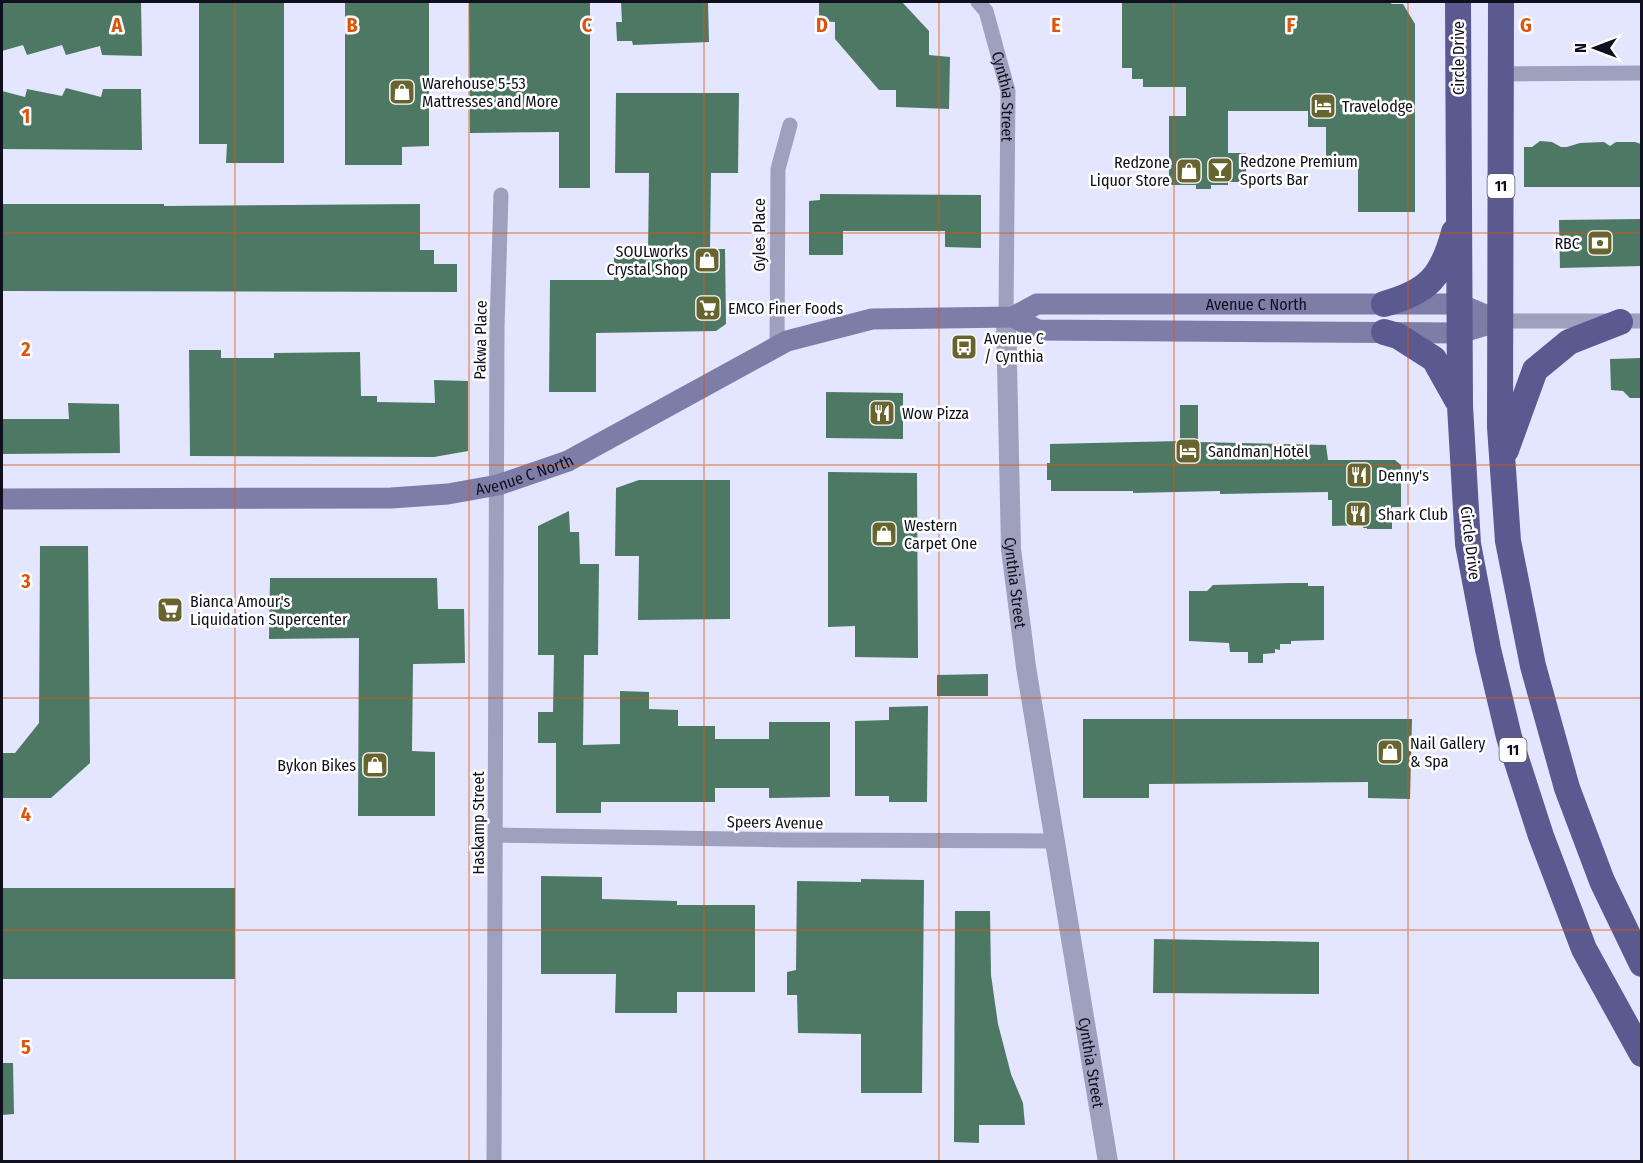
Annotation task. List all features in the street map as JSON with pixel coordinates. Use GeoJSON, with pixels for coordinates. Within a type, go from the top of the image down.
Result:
{"type":"FeatureCollection","features":[{"type":"Feature","properties":{"kind":"highway","name":"Circle Drive"},"geometry":{"type":"LineString","coordinates":[[1458,2],[1460,406],[1468,544],[1488,650],[1509,737],[1541,836],[1584,949],[1641,1054]]}},
{"type":"Feature","properties":{"kind":"highway","name":"11"},"geometry":{"type":"LineString","coordinates":[[1501,2],[1501,461],[1508,541],[1533,666],[1550,733],[1584,836],[1611,901],[1640,961]]}},
{"type":"Feature","properties":{"kind":"highway"},"geometry":{"type":"LineString","coordinates":[[1502,62],[1511,2]]}},
{"type":"Feature","properties":{"kind":"highway"},"geometry":{"type":"LineString","coordinates":[[1384,304],[1407,298],[1428,285],[1446,258],[1460,209]]}},
{"type":"Feature","properties":{"kind":"highway"},"geometry":{"type":"LineString","coordinates":[[1501,461],[1535,370],[1569,342],[1631,322]]}},
{"type":"Feature","properties":{"kind":"highway"},"geometry":{"type":"LineString","coordinates":[[1384,332],[1398,336],[1434,359],[1460,406]]}},
{"type":"Feature","properties":{"kind":"main road","name":"Avenue C North"},"geometry":{"type":"LineString","coordinates":[[2,499],[391,498],[448,494],[498,485],[576,457],[787,341],[872,319],[1009,317],[1038,304],[1459,304],[1500,321]]}},
{"type":"Feature","properties":{"kind":"main road","name":"Avenue C North"},"geometry":{"type":"LineString","coordinates":[[1009,317],[1038,330],[1460,333],[1500,321]]}},
{"type":"Feature","properties":{"kind":"street","name":"Cynthia Street"},"geometry":{"type":"LineString","coordinates":[[978,2],[986,11],[1008,91],[1011,549],[1026,667],[1107,1161]]}},
{"type":"Feature","properties":{"kind":"street"},"geometry":{"type":"LineString","coordinates":[[1502,62],[1641,73]]}},
{"type":"Feature","properties":{"kind":"street","name":"Gyles Place"},"geometry":{"type":"LineString","coordinates":[[777,346],[777,169],[790,125]]}},
{"type":"Feature","properties":{"kind":"street","name":"Pakwa Place"},"geometry":{"type":"LineString","coordinates":[[498,485],[497,327],[501,195]]}},
{"type":"Feature","properties":{"kind":"street"},"geometry":{"type":"LineString","coordinates":[[1160,304],[1161,330]]}},
{"type":"Feature","properties":{"kind":"street","name":"Avenue C North"},"geometry":{"type":"LineString","coordinates":[[1500,321],[1631,322]]}},
{"type":"Feature","properties":{"kind":"street","name":"Haskamp Street"},"geometry":{"type":"LineString","coordinates":[[494,1161],[498,485]]}},
{"type":"Feature","properties":{"kind":"street","name":"Speers Avenue"},"geometry":{"type":"LineString","coordinates":[[496,835],[786,840],[1054,841]]}},
{"type":"Feature","properties":{"kind":"building"},"geometry":{"type":"Polygon","coordinates":[[[2,2],[141,2],[142,56],[102,55],[100,46],[66,55],[62,45],[27,55],[23,45],[2,51],[2,2]]]}},
{"type":"Feature","properties":{"kind":"building"},"geometry":{"type":"Polygon","coordinates":[[[199,2],[284,2],[284,163],[226,163],[227,144],[199,144],[199,2]]]}},
{"type":"Feature","properties":{"kind":"building"},"geometry":{"type":"Polygon","coordinates":[[[345,2],[429,2],[429,146],[402,147],[402,165],[345,165],[345,2]]]}},
{"type":"Feature","properties":{"kind":"building"},"geometry":{"type":"Polygon","coordinates":[[[469,2],[590,2],[590,188],[559,188],[559,132],[470,133],[469,2]]]}},
{"type":"Feature","properties":{"kind":"building"},"geometry":{"type":"Polygon","coordinates":[[[621,2],[708,2],[709,42],[633,45],[632,41],[617,41],[616,22],[622,22],[621,2]]]}},
{"type":"Feature","properties":{"kind":"building"},"geometry":{"type":"Polygon","coordinates":[[[819,2],[902,2],[929,31],[929,55],[950,57],[949,109],[896,107],[896,90],[879,90],[835,39],[835,22],[819,21],[819,2]]]}},
{"type":"Feature","properties":{"kind":"building","name":"Travelodge"},"geometry":{"type":"Polygon","coordinates":[[[1122,2],[1389,2],[1403,4],[1415,24],[1415,212],[1358,212],[1358,161],[1326,161],[1326,127],[1308,127],[1308,111],[1228,111],[1228,153],[1246,153],[1246,182],[1211,185],[1211,189],[1196,189],[1196,185],[1169,185],[1169,116],[1186,116],[1186,87],[1143,87],[1143,79],[1132,79],[1132,68],[1122,68],[1122,2]]]}},
{"type":"Feature","properties":{"kind":"building"},"geometry":{"type":"Polygon","coordinates":[[[66,88],[101,97],[103,89],[141,89],[142,150],[2,149],[2,91],[25,97],[27,89],[62,96],[66,88]]]}},
{"type":"Feature","properties":{"kind":"building"},"geometry":{"type":"Polygon","coordinates":[[[616,93],[739,93],[738,173],[711,173],[710,249],[725,249],[726,324],[716,331],[596,333],[596,392],[549,392],[550,280],[614,280],[614,257],[648,257],[649,173],[615,173],[616,93]]]}},
{"type":"Feature","properties":{"kind":"building"},"geometry":{"type":"Polygon","coordinates":[[[1540,141],[1552,142],[1561,147],[1604,142],[1610,146],[1616,142],[1641,144],[1641,187],[1524,187],[1524,147],[1532,147],[1540,141]]]}},
{"type":"Feature","properties":{"kind":"building"},"geometry":{"type":"Polygon","coordinates":[[[820,194],[981,195],[981,248],[945,247],[945,231],[843,231],[843,255],[809,255],[809,201],[820,200],[820,194]]]}},
{"type":"Feature","properties":{"kind":"building"},"geometry":{"type":"Polygon","coordinates":[[[2,204],[164,204],[164,206],[420,204],[420,250],[434,250],[434,264],[457,264],[457,292],[2,291],[2,204]]]}},
{"type":"Feature","properties":{"kind":"building","name":"RBC"},"geometry":{"type":"Polygon","coordinates":[[[1641,219],[1641,266],[1560,268],[1559,220],[1641,219]]]}},
{"type":"Feature","properties":{"kind":"building"},"geometry":{"type":"Polygon","coordinates":[[[189,350],[221,350],[221,358],[274,358],[274,353],[360,352],[361,396],[377,396],[377,402],[435,403],[434,380],[468,381],[468,451],[434,457],[190,456],[189,350]]]}},
{"type":"Feature","properties":{"kind":"building"},"geometry":{"type":"Polygon","coordinates":[[[1641,358],[1641,398],[1630,398],[1623,391],[1611,390],[1610,359],[1641,358]]]}},
{"type":"Feature","properties":{"kind":"building"},"geometry":{"type":"Polygon","coordinates":[[[826,392],[903,393],[903,439],[826,438],[826,392]]]}},
{"type":"Feature","properties":{"kind":"building"},"geometry":{"type":"Polygon","coordinates":[[[68,403],[119,404],[120,453],[2,454],[2,419],[69,419],[68,403]]]}},
{"type":"Feature","properties":{"kind":"building","name":"Sandman Hotel"},"geometry":{"type":"Polygon","coordinates":[[[1180,405],[1198,405],[1198,442],[1326,445],[1328,460],[1395,460],[1401,465],[1401,507],[1392,507],[1392,529],[1367,529],[1363,528],[1363,525],[1332,526],[1332,500],[1328,500],[1328,492],[1220,494],[1220,491],[1133,493],[1133,491],[1051,491],[1051,480],[1047,480],[1050,444],[1180,441],[1180,405]]]}},
{"type":"Feature","properties":{"kind":"building"},"geometry":{"type":"Polygon","coordinates":[[[828,472],[917,473],[918,658],[855,657],[855,626],[828,627],[828,472]]]}},
{"type":"Feature","properties":{"kind":"building"},"geometry":{"type":"Polygon","coordinates":[[[639,480],[730,480],[730,619],[638,620],[639,556],[615,556],[616,488],[639,480]]]}},
{"type":"Feature","properties":{"kind":"building"},"geometry":{"type":"Polygon","coordinates":[[[569,511],[570,532],[579,532],[580,564],[599,564],[598,655],[584,655],[583,745],[620,744],[620,691],[649,692],[649,709],[678,710],[678,726],[715,726],[715,739],[769,739],[769,722],[830,722],[830,797],[769,798],[769,788],[715,788],[715,802],[601,802],[601,813],[556,813],[556,743],[538,743],[538,712],[553,712],[554,655],[538,655],[538,526],[569,511]]]}},
{"type":"Feature","properties":{"kind":"building"},"geometry":{"type":"Polygon","coordinates":[[[40,546],[88,546],[90,763],[51,798],[2,798],[2,753],[15,753],[39,723],[40,546]]]}},
{"type":"Feature","properties":{"kind":"building"},"geometry":{"type":"Polygon","coordinates":[[[270,578],[437,578],[438,609],[464,609],[465,663],[413,664],[412,751],[435,752],[435,816],[358,816],[359,638],[269,639],[270,578]]]}},
{"type":"Feature","properties":{"kind":"building"},"geometry":{"type":"Polygon","coordinates":[[[1308,583],[1308,586],[1324,586],[1324,640],[1291,641],[1291,644],[1280,644],[1280,650],[1275,649],[1275,653],[1263,654],[1263,663],[1248,663],[1248,652],[1230,652],[1229,643],[1189,641],[1189,591],[1207,591],[1213,585],[1308,583]]]}},
{"type":"Feature","properties":{"kind":"building"},"geometry":{"type":"Polygon","coordinates":[[[988,674],[988,696],[937,696],[937,675],[988,674]]]}},
{"type":"Feature","properties":{"kind":"building"},"geometry":{"type":"Polygon","coordinates":[[[928,706],[927,802],[889,802],[889,796],[855,796],[855,721],[889,720],[889,707],[928,706]]]}},
{"type":"Feature","properties":{"kind":"building"},"geometry":{"type":"Polygon","coordinates":[[[1083,719],[1412,719],[1410,799],[1368,798],[1368,782],[1149,784],[1149,798],[1083,798],[1083,719]]]}},
{"type":"Feature","properties":{"kind":"building"},"geometry":{"type":"Polygon","coordinates":[[[541,876],[602,877],[602,899],[677,901],[677,905],[755,905],[755,992],[677,992],[677,1013],[615,1013],[616,974],[541,974],[541,876]]]}},
{"type":"Feature","properties":{"kind":"building"},"geometry":{"type":"Polygon","coordinates":[[[861,879],[924,880],[922,1093],[861,1093],[861,1034],[798,1033],[797,995],[787,995],[787,972],[796,970],[797,881],[861,882],[861,879]]]}},
{"type":"Feature","properties":{"kind":"building"},"geometry":{"type":"Polygon","coordinates":[[[2,888],[235,888],[235,979],[2,979],[2,888]]]}},
{"type":"Feature","properties":{"kind":"building"},"geometry":{"type":"Polygon","coordinates":[[[955,911],[990,911],[991,975],[998,1024],[1011,1074],[1023,1103],[1025,1125],[979,1125],[979,1143],[954,1142],[955,911]]]}},
{"type":"Feature","properties":{"kind":"building"},"geometry":{"type":"Polygon","coordinates":[[[1154,939],[1319,942],[1319,994],[1153,993],[1154,939]]]}},
{"type":"Feature","properties":{"kind":"building"},"geometry":{"type":"Polygon","coordinates":[[[2,1063],[13,1063],[14,1114],[2,1115],[2,1063]]]}},
{"type":"Feature","properties":{"kind":"place","name":"Warehouse 5-53 Mattresses and More"},"geometry":{"type":"Point","coordinates":[402,92]}},
{"type":"Feature","properties":{"kind":"place","name":"Travelodge"},"geometry":{"type":"Point","coordinates":[1323,106]}},
{"type":"Feature","properties":{"kind":"place","name":"Redzone Premium Sports Bar"},"geometry":{"type":"Point","coordinates":[1220,170]}},
{"type":"Feature","properties":{"kind":"place","name":"Redzone Liquor Store"},"geometry":{"type":"Point","coordinates":[1189,171]}},
{"type":"Feature","properties":{"kind":"place","name":"RBC"},"geometry":{"type":"Point","coordinates":[1600,243]}},
{"type":"Feature","properties":{"kind":"place","name":"SOULworks Crystal Shop"},"geometry":{"type":"Point","coordinates":[707,260]}},
{"type":"Feature","properties":{"kind":"place","name":"EMCO Finer Foods"},"geometry":{"type":"Point","coordinates":[708,308]}},
{"type":"Feature","properties":{"kind":"place","name":"Avenue C / Cynthia"},"geometry":{"type":"Point","coordinates":[964,347]}},
{"type":"Feature","properties":{"kind":"place","name":"Wow Pizza"},"geometry":{"type":"Point","coordinates":[882,413]}},
{"type":"Feature","properties":{"kind":"place","name":"Sandman Hotel"},"geometry":{"type":"Point","coordinates":[1188,451]}},
{"type":"Feature","properties":{"kind":"place","name":"Denny's"},"geometry":{"type":"Point","coordinates":[1359,475]}},
{"type":"Feature","properties":{"kind":"place","name":"Shark Club"},"geometry":{"type":"Point","coordinates":[1358,514]}},
{"type":"Feature","properties":{"kind":"place","name":"Western Carpet One"},"geometry":{"type":"Point","coordinates":[884,534]}},
{"type":"Feature","properties":{"kind":"place","name":"Bianca Amour's Liquidation Supercenter"},"geometry":{"type":"Point","coordinates":[170,610]}},
{"type":"Feature","properties":{"kind":"place","name":"Nail Gallery & Spa"},"geometry":{"type":"Point","coordinates":[1390,752]}},
{"type":"Feature","properties":{"kind":"place","name":"Bykon Bikes"},"geometry":{"type":"Point","coordinates":[375,765]}}]}
